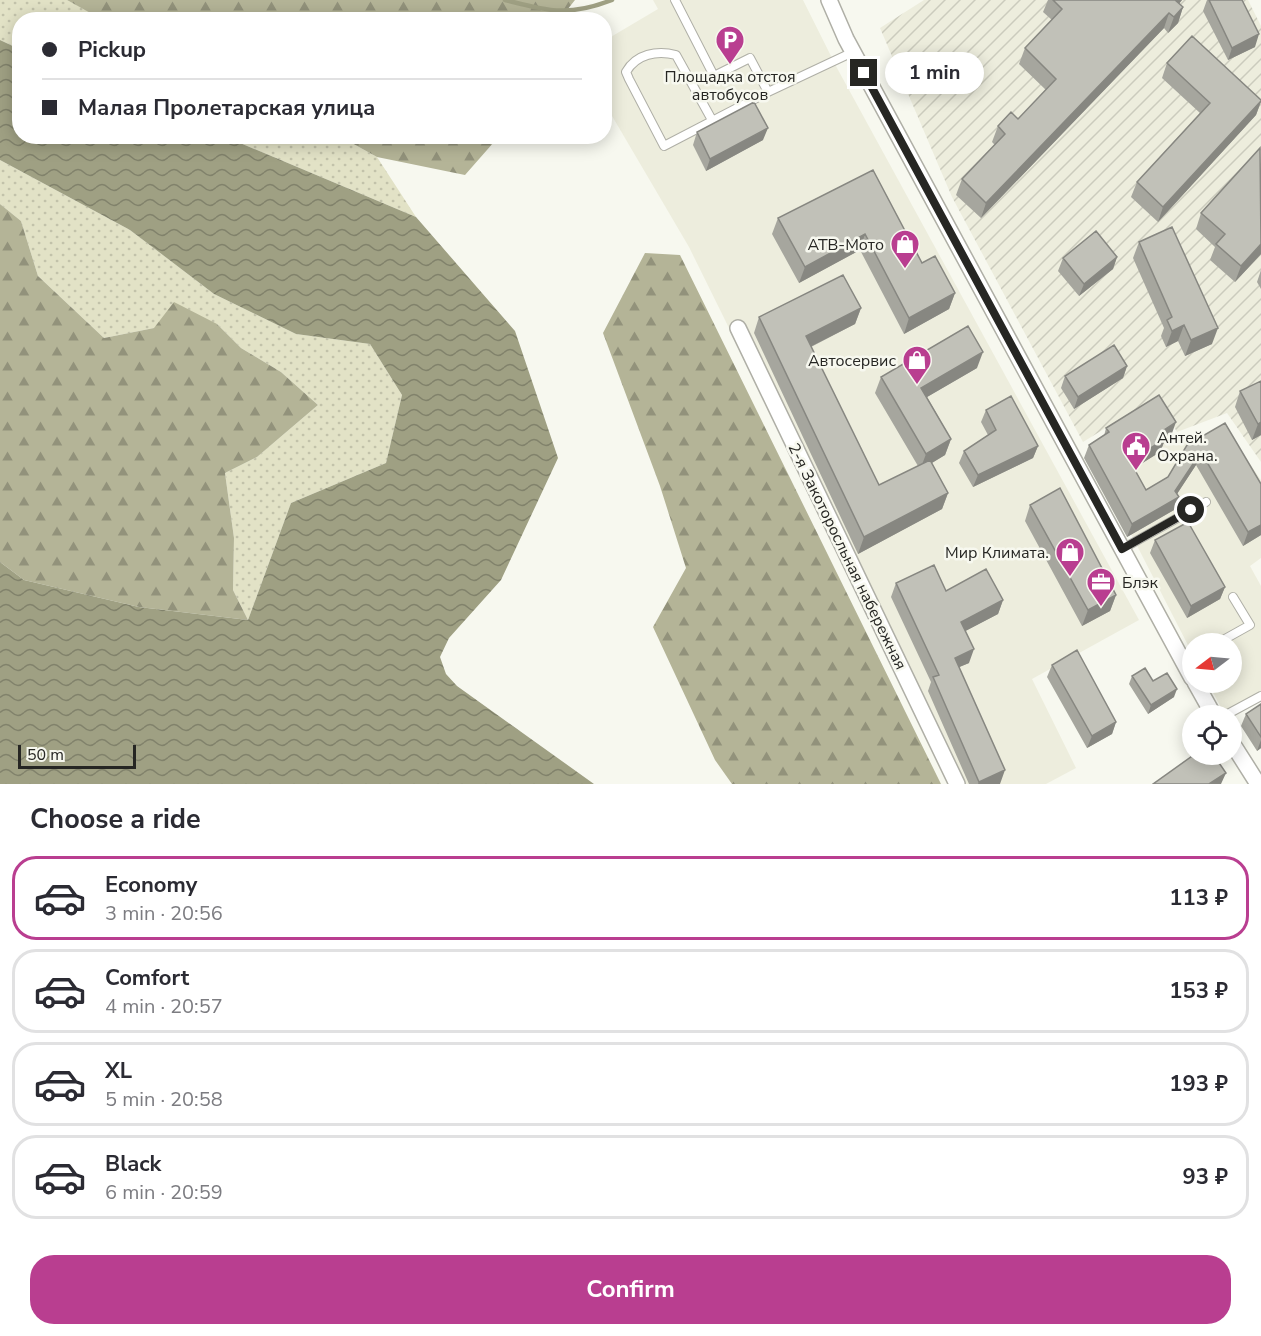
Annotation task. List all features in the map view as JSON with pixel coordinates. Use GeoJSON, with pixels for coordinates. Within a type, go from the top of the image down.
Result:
{"type":"FeatureCollection","features":[{"type":"Feature","properties":{"kind":"street"},"geometry":{"type":"LineString","coordinates":[[829,0],[853,52],[1122,549],[1182,649]]}},
{"type":"Feature","properties":{"kind":"street","name":"2-я Закоторосльная набережная"},"geometry":{"type":"LineString","coordinates":[[738,328],[957,784]]}},
{"type":"Feature","properties":{"kind":"street"},"geometry":{"type":"LineString","coordinates":[[1242,758],[1258,783]]}},
{"type":"Feature","properties":{"kind":"lane"},"geometry":{"type":"LineString","coordinates":[[675,0],[714,76],[750,58],[768,92]]}},
{"type":"Feature","properties":{"kind":"lane"},"geometry":{"type":"LineString","coordinates":[[712,120],[676,55],[663,51],[651,53],[630,64],[626,72],[664,146],[768,92],[853,52]]}},
{"type":"Feature","properties":{"kind":"lane"},"geometry":{"type":"LineString","coordinates":[[1122,549],[1206,502]]}},
{"type":"Feature","properties":{"kind":"lane"},"geometry":{"type":"LineString","coordinates":[[1233,597],[1250,626],[1237,633]]}},
{"type":"Feature","properties":{"kind":"lane"},"geometry":{"type":"LineString","coordinates":[[1242,706],[1261,696]]}},
{"type":"Feature","properties":{"kind":"shaded area"},"geometry":{"type":"Polygon","coordinates":[[[0,0],[67,0],[90,12],[12,12],[12,46],[0,40],[0,0]]]}},
{"type":"Feature","properties":{"kind":"shaded area"},"geometry":{"type":"Polygon","coordinates":[[[653,0],[803,0],[837,68],[1139,620],[1032,679],[1076,768],[1046,784],[954,784],[689,247],[612,116],[612,36],[658,9],[653,0]]]}},
{"type":"Feature","properties":{"kind":"shaded area"},"geometry":{"type":"Polygon","coordinates":[[[924,0],[1248,0],[1261,26],[1261,462],[1227,413],[1177,432],[1156,397],[1083,442],[952,197],[880,28],[924,0]]]}},
{"type":"Feature","properties":{"kind":"shaded area"},"geometry":{"type":"Polygon","coordinates":[[[243,144],[354,144],[377,157],[416,217],[243,144]]]}},
{"type":"Feature","properties":{"kind":"shaded area"},"geometry":{"type":"Polygon","coordinates":[[[0,160],[130,230],[214,294],[296,334],[370,344],[402,395],[386,463],[291,503],[248,620],[233,590],[234,538],[225,473],[257,457],[318,405],[281,372],[241,348],[217,324],[154,328],[104,338],[38,276],[21,221],[0,204],[0,160]]]}},
{"type":"Feature","properties":{"kind":"shaded area"},"geometry":{"type":"Polygon","coordinates":[[[1155,407],[1177,443],[1226,429],[1261,480],[1261,558],[1250,566],[1261,586],[1261,700],[1242,711],[1242,705],[1220,705],[1213,693],[1242,693],[1242,633],[1182,633],[1087,448],[1155,407]]]}},
{"type":"Feature","properties":{"kind":"green space"},"geometry":{"type":"Polygon","coordinates":[[[67,0],[575,0],[565,12],[89,12],[67,0]]]}},
{"type":"Feature","properties":{"kind":"green space"},"geometry":{"type":"Polygon","coordinates":[[[354,144],[492,144],[465,175],[377,157],[354,144]]]}},
{"type":"Feature","properties":{"kind":"green space"},"geometry":{"type":"Polygon","coordinates":[[[0,204],[21,221],[38,276],[104,338],[154,328],[174,302],[217,324],[241,348],[281,372],[318,405],[257,457],[225,473],[234,538],[233,590],[248,620],[139,607],[24,580],[0,562],[0,204]]]}},
{"type":"Feature","properties":{"kind":"green space"},"geometry":{"type":"Polygon","coordinates":[[[645,253],[680,255],[941,784],[732,784],[715,760],[653,627],[686,568],[660,486],[603,333],[645,253]]]}},
{"type":"Feature","properties":{"kind":"water"},"geometry":{"type":"Polygon","coordinates":[[[0,40],[12,46],[12,144],[243,144],[416,217],[515,331],[558,458],[501,580],[449,638],[440,657],[446,674],[457,686],[594,784],[0,784],[0,562],[24,580],[139,607],[248,620],[291,503],[386,463],[402,395],[370,344],[296,334],[214,294],[130,230],[0,160],[0,40]]]}},
{"type":"Feature","properties":{"kind":"building"},"geometry":{"type":"Polygon","coordinates":[[[1053,0],[1175,0],[1183,7],[1174,17],[1169,13],[986,203],[962,179],[1005,134],[998,126],[1011,112],[1018,119],[1056,79],[1025,48],[1062,9],[1053,0]]]}},
{"type":"Feature","properties":{"kind":"building"},"geometry":{"type":"Polygon","coordinates":[[[1209,0],[1242,0],[1259,34],[1232,48],[1209,0]]]}},
{"type":"Feature","properties":{"kind":"building"},"geometry":{"type":"Polygon","coordinates":[[[1192,36],[1261,101],[1163,207],[1137,182],[1210,103],[1167,63],[1192,36]]]}},
{"type":"Feature","properties":{"kind":"building"},"geometry":{"type":"Polygon","coordinates":[[[754,102],[768,128],[710,159],[697,132],[754,102]]]}},
{"type":"Feature","properties":{"kind":"building"},"geometry":{"type":"Polygon","coordinates":[[[1260,148],[1261,244],[1241,266],[1216,244],[1225,234],[1201,213],[1260,148]]]}},
{"type":"Feature","properties":{"kind":"building"},"geometry":{"type":"Polygon","coordinates":[[[873,170],[922,263],[935,256],[955,293],[909,318],[865,234],[805,267],[778,218],[873,170]]]}},
{"type":"Feature","properties":{"kind":"building"},"geometry":{"type":"Polygon","coordinates":[[[1172,227],[1218,328],[1191,340],[1184,325],[1172,331],[1167,320],[1172,317],[1139,242],[1172,227]]]}},
{"type":"Feature","properties":{"kind":"building"},"geometry":{"type":"Polygon","coordinates":[[[1096,231],[1117,257],[1084,284],[1063,258],[1096,231]]]}},
{"type":"Feature","properties":{"kind":"building"},"geometry":{"type":"Polygon","coordinates":[[[843,275],[861,308],[806,336],[879,485],[930,460],[948,493],[864,537],[759,317],[843,275]]]}},
{"type":"Feature","properties":{"kind":"building"},"geometry":{"type":"Polygon","coordinates":[[[968,326],[983,352],[921,388],[951,439],[926,454],[881,377],[968,326]]]}},
{"type":"Feature","properties":{"kind":"building"},"geometry":{"type":"Polygon","coordinates":[[[1114,345],[1127,366],[1078,397],[1065,376],[1114,345]]]}},
{"type":"Feature","properties":{"kind":"building"},"geometry":{"type":"Polygon","coordinates":[[[1261,381],[1261,422],[1258,424],[1240,391],[1261,381]]]}},
{"type":"Feature","properties":{"kind":"building"},"geometry":{"type":"Polygon","coordinates":[[[1159,395],[1176,422],[1161,432],[1165,439],[1130,461],[1146,490],[1168,477],[1187,445],[1225,423],[1261,484],[1261,525],[1248,532],[1201,452],[1175,491],[1179,497],[1132,524],[1089,445],[1109,432],[1106,428],[1159,395]]]}},
{"type":"Feature","properties":{"kind":"building"},"geometry":{"type":"Polygon","coordinates":[[[1011,396],[1038,446],[978,475],[964,451],[996,430],[986,410],[1011,396]]]}},
{"type":"Feature","properties":{"kind":"building"},"geometry":{"type":"Polygon","coordinates":[[[1060,488],[1116,595],[1088,610],[1030,505],[1060,488]]]}},
{"type":"Feature","properties":{"kind":"building"},"geometry":{"type":"Polygon","coordinates":[[[1188,522],[1225,587],[1191,606],[1155,540],[1188,522]]]}},
{"type":"Feature","properties":{"kind":"building"},"geometry":{"type":"Polygon","coordinates":[[[934,565],[946,591],[986,569],[1003,600],[961,622],[974,649],[955,658],[1005,770],[979,782],[933,677],[939,675],[896,583],[934,565]]]}},
{"type":"Feature","properties":{"kind":"building"},"geometry":{"type":"Polygon","coordinates":[[[1077,650],[1116,722],[1092,736],[1052,665],[1077,650]]]}},
{"type":"Feature","properties":{"kind":"building"},"geometry":{"type":"Polygon","coordinates":[[[1145,668],[1153,681],[1167,673],[1177,689],[1151,705],[1132,676],[1145,668]]]}},
{"type":"Feature","properties":{"kind":"building"},"geometry":{"type":"Polygon","coordinates":[[[1261,704],[1261,737],[1246,714],[1261,704]]]}},
{"type":"Feature","properties":{"kind":"building"},"geometry":{"type":"Polygon","coordinates":[[[1182,763],[1221,765],[1226,773],[1209,784],[1153,784],[1182,763]]]}},
{"type":"Feature","properties":{"kind":"waterway"},"geometry":{"type":"LineString","coordinates":[[505,0],[559,10],[583,9],[612,0]]}},
{"type":"Feature","properties":{"kind":"place","name":"Площадка отстоя автобусов"},"geometry":{"type":"Point","coordinates":[730,66]}},
{"type":"Feature","properties":{"kind":"place","name":"АТВ-Мото"},"geometry":{"type":"Point","coordinates":[905,270]}},
{"type":"Feature","properties":{"kind":"place","name":"Автосервис"},"geometry":{"type":"Point","coordinates":[917,386]}},
{"type":"Feature","properties":{"kind":"place","name":"Антей. Охрана."},"geometry":{"type":"Point","coordinates":[1136,472]}},
{"type":"Feature","properties":{"kind":"place","name":"Мир Климата."},"geometry":{"type":"Point","coordinates":[1070,578]}},
{"type":"Feature","properties":{"kind":"place","name":"Блэк"},"geometry":{"type":"Point","coordinates":[1101,608]}},
{"type":"Feature","properties":{"kind":"route"},"geometry":{"type":"LineString","coordinates":[[864,73],[1122,549],[1191,510]]}}]}
